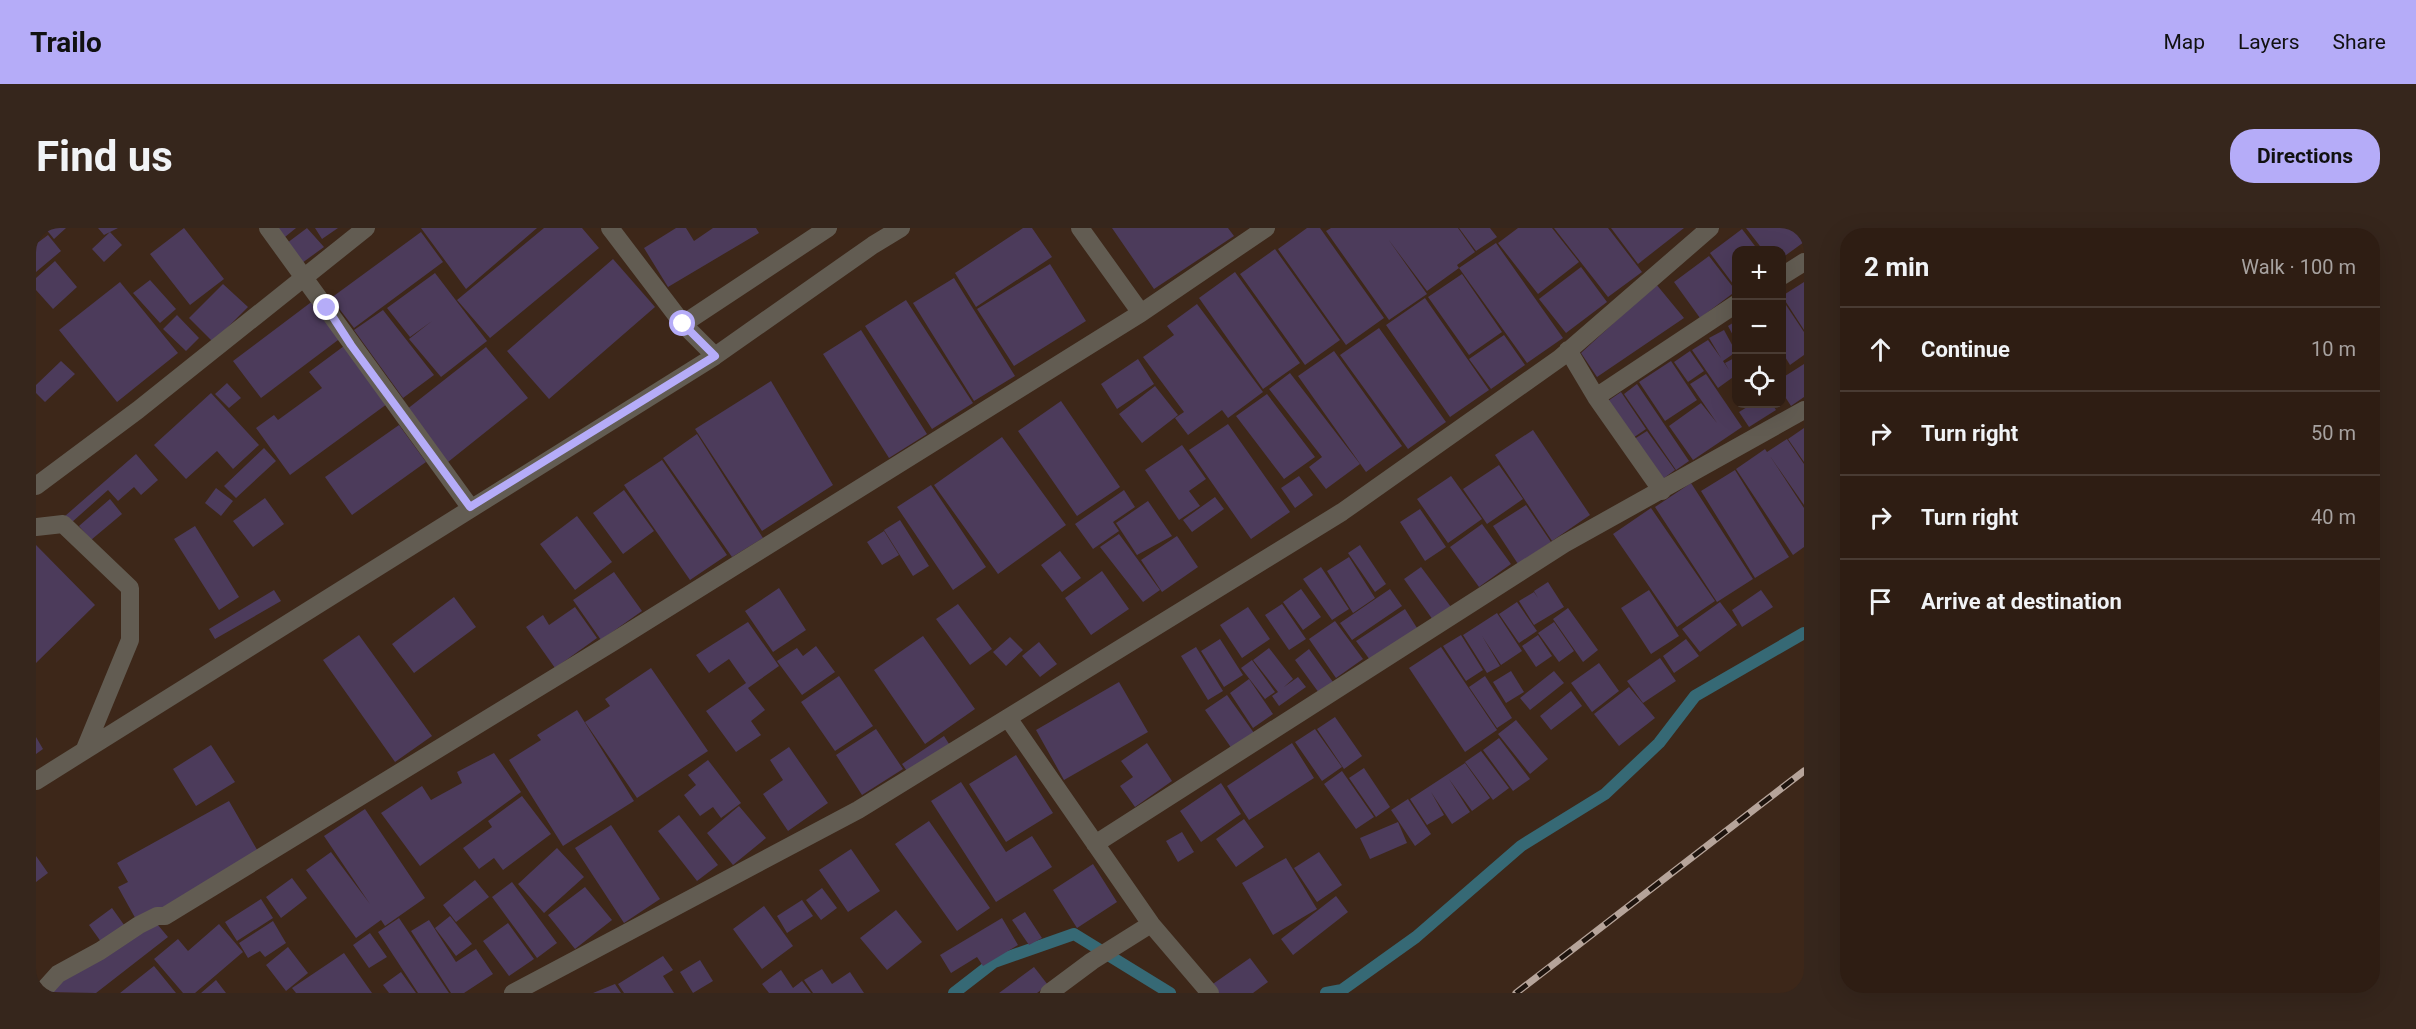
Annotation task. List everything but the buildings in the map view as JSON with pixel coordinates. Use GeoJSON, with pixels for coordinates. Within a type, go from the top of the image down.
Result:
{"type":"FeatureCollection","features":[{"type":"Feature","properties":{"kind":"street"},"geometry":{"type":"LineString","coordinates":[[268,228],[470,507]]}},
{"type":"Feature","properties":{"kind":"street"},"geometry":{"type":"LineString","coordinates":[[36,486],[138,410],[304,280],[366,228]]}},
{"type":"Feature","properties":{"kind":"street"},"geometry":{"type":"LineString","coordinates":[[610,228],[683,324],[715,356]]}},
{"type":"Feature","properties":{"kind":"street"},"geometry":{"type":"LineString","coordinates":[[683,324],[828,228]]}},
{"type":"Feature","properties":{"kind":"street"},"geometry":{"type":"LineString","coordinates":[[36,781],[470,507],[715,356],[873,244],[901,228]]}},
{"type":"Feature","properties":{"kind":"street"},"geometry":{"type":"LineString","coordinates":[[1080,228],[1141,313]]}},
{"type":"Feature","properties":{"kind":"street"},"geometry":{"type":"LineString","coordinates":[[41,993],[58,974],[100,951],[139,925],[157,916],[165,916],[416,764],[1141,313],[1266,228]]}},
{"type":"Feature","properties":{"kind":"street"},"geometry":{"type":"LineString","coordinates":[[513,993],[858,810],[1342,512],[1568,350],[1710,228]]}},
{"type":"Feature","properties":{"kind":"street"},"geometry":{"type":"LineString","coordinates":[[1786,273],[1804,262]]}},
{"type":"Feature","properties":{"kind":"street"},"geometry":{"type":"LineString","coordinates":[[1596,397],[1732,307]]}},
{"type":"Feature","properties":{"kind":"street"},"geometry":{"type":"LineString","coordinates":[[1568,350],[1596,397],[1662,491]]}},
{"type":"Feature","properties":{"kind":"street"},"geometry":{"type":"LineString","coordinates":[[1095,844],[1564,544],[1804,410]]}},
{"type":"Feature","properties":{"kind":"street"},"geometry":{"type":"LineString","coordinates":[[36,527],[63,524],[130,588],[130,640],[85,749]]}},
{"type":"Feature","properties":{"kind":"street"},"geometry":{"type":"LineString","coordinates":[[1008,718],[1151,924],[1210,993]]}},
{"type":"Feature","properties":{"kind":"street"},"geometry":{"type":"LineString","coordinates":[[1049,993],[1092,960],[1151,924]]}},
{"type":"Feature","properties":{"kind":"waterway"},"geometry":{"type":"LineString","coordinates":[[1326,993],[1342,990],[1416,937],[1521,846],[1605,794],[1659,743],[1695,696],[1804,633]]}},
{"type":"Feature","properties":{"kind":"waterway"},"geometry":{"type":"LineString","coordinates":[[954,993],[994,962],[1074,934],[1170,993]]}},
{"type":"Feature","properties":{"kind":"railway"},"geometry":{"type":"LineString","coordinates":[[1516,993],[1804,771]]}},
{"type":"Feature","properties":{"kind":"route"},"geometry":{"type":"LineString","coordinates":[[327,308],[351,345],[470,507],[715,356],[683,324]]}}]}
